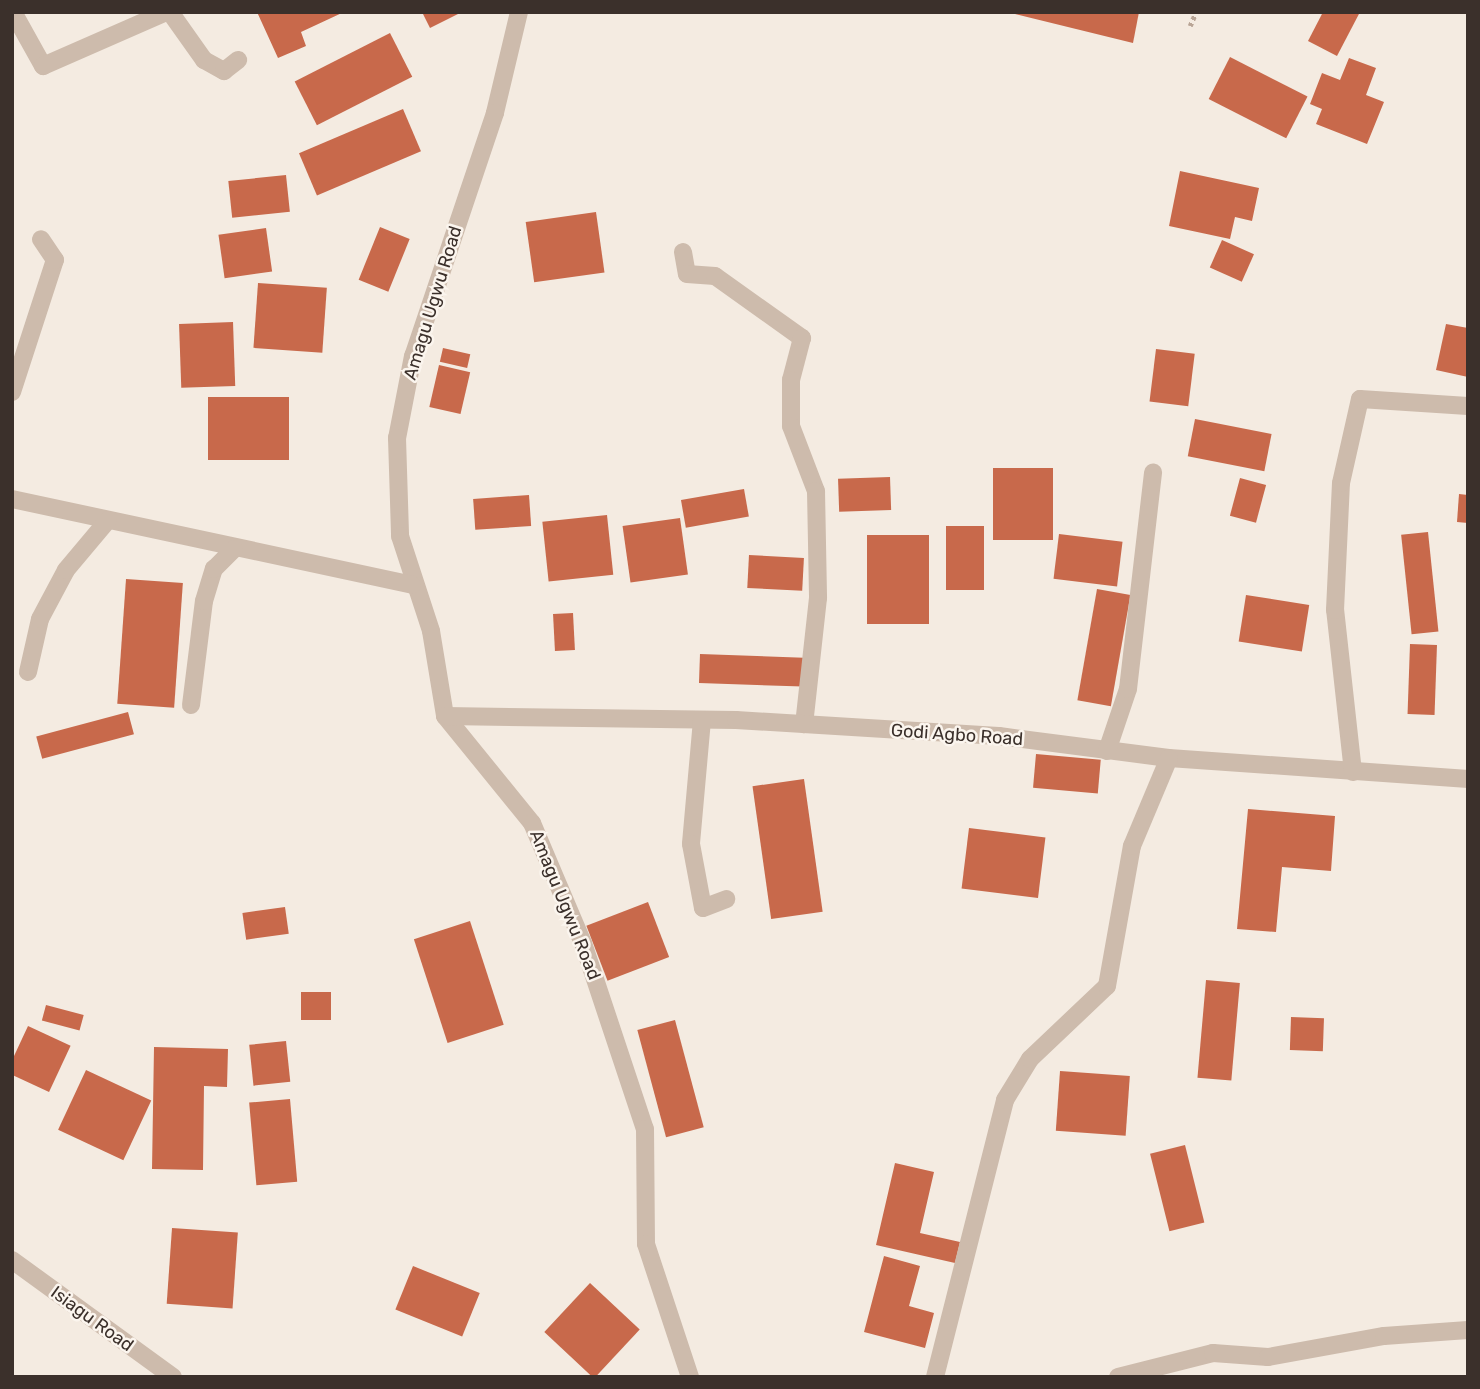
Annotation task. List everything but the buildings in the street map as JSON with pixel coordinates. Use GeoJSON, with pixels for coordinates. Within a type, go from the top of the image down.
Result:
{"type":"FeatureCollection","features":[{"type":"Feature","properties":{"kind":"street"},"geometry":{"type":"LineString","coordinates":[[13,12],[43,66],[168,12],[204,60],[224,71],[238,60]]}},
{"type":"Feature","properties":{"kind":"street","name":"Amagu Ugwu Road"},"geometry":{"type":"LineString","coordinates":[[519,12],[495,113],[413,356],[397,438],[400,536],[411,585],[431,631],[445,716],[532,823],[583,943],[645,1129],[646,1244],[691,1377]]}},
{"type":"Feature","properties":{"kind":"street"},"geometry":{"type":"LineString","coordinates":[[12,392],[55,260],[41,239]]}},
{"type":"Feature","properties":{"kind":"street"},"geometry":{"type":"LineString","coordinates":[[683,252],[687,274],[715,276],[802,338],[791,380],[791,426],[816,491],[818,598],[804,724]]}},
{"type":"Feature","properties":{"kind":"street"},"geometry":{"type":"LineString","coordinates":[[1353,772],[1335,610],[1341,483],[1360,399],[1468,406]]}},
{"type":"Feature","properties":{"kind":"street"},"geometry":{"type":"LineString","coordinates":[[1107,751],[1129,689],[1153,472]]}},
{"type":"Feature","properties":{"kind":"street"},"geometry":{"type":"LineString","coordinates":[[12,499],[234,549],[411,585]]}},
{"type":"Feature","properties":{"kind":"street"},"geometry":{"type":"LineString","coordinates":[[28,673],[50,599],[66,570],[108,520]]}},
{"type":"Feature","properties":{"kind":"street"},"geometry":{"type":"LineString","coordinates":[[191,705],[204,601],[214,569],[234,549]]}},
{"type":"Feature","properties":{"kind":"street","name":"Godi Agbo Road"},"geometry":{"type":"LineString","coordinates":[[445,716],[702,720],[999,736],[1170,758],[1468,779]]}},
{"type":"Feature","properties":{"kind":"street"},"geometry":{"type":"LineString","coordinates":[[702,720],[691,844],[703,908],[726,899]]}},
{"type":"Feature","properties":{"kind":"street"},"geometry":{"type":"LineString","coordinates":[[935,1377],[1005,1100],[1030,1059],[1107,986],[1132,846],[1170,758]]}},
{"type":"Feature","properties":{"kind":"street","name":"Isiagu Road"},"geometry":{"type":"LineString","coordinates":[[12,1260],[173,1377]]}},
{"type":"Feature","properties":{"kind":"street"},"geometry":{"type":"LineString","coordinates":[[1118,1377],[1213,1353],[1268,1357],[1384,1336],[1468,1329]]}},
{"type":"Feature","properties":{"kind":"path"},"geometry":{"type":"LineString","coordinates":[[1190,26],[1196,12]]}}]}
